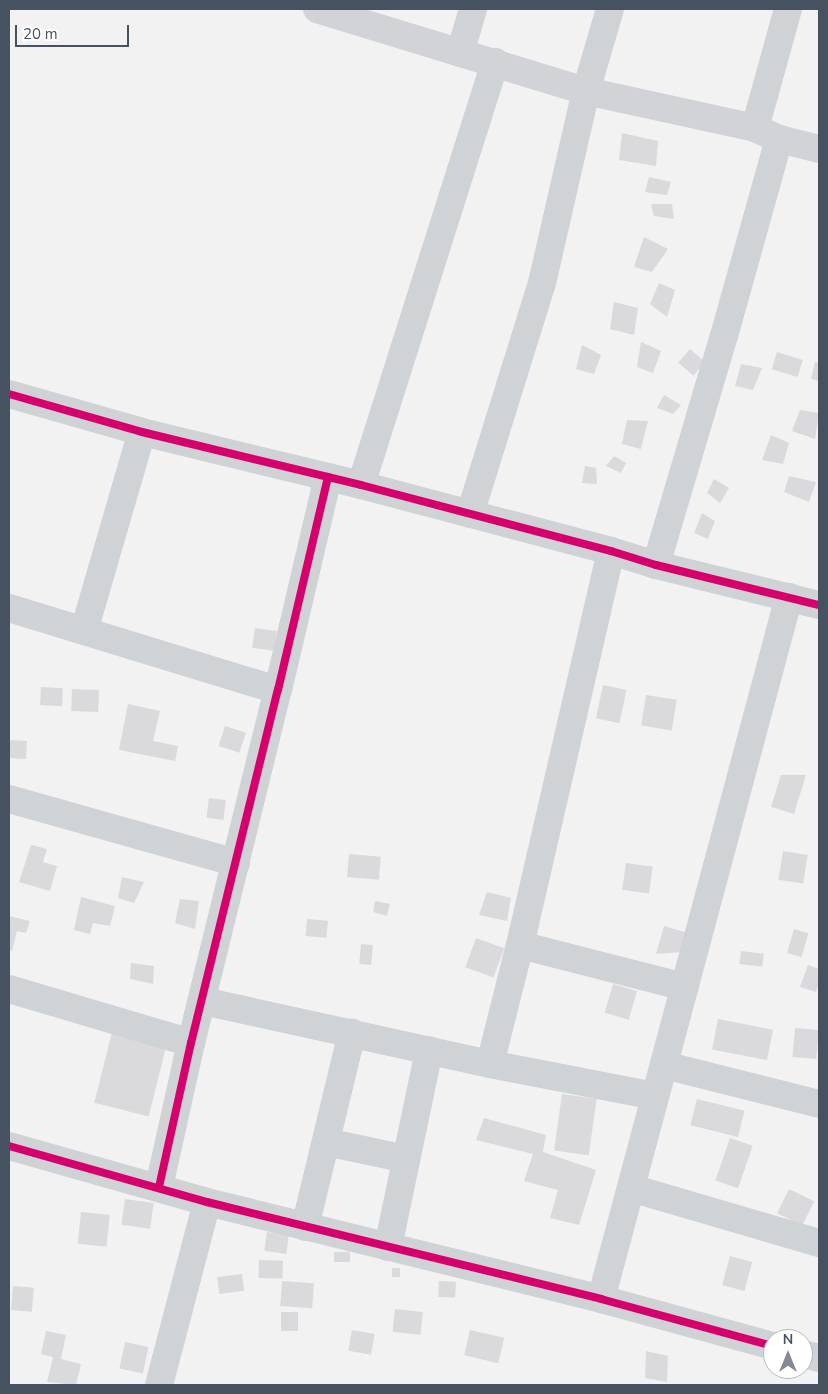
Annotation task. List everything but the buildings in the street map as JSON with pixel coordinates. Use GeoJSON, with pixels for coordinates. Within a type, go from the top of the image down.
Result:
{"type":"FeatureCollection","features":[{"type":"Feature","properties":{"kind":"street"},"geometry":{"type":"LineString","coordinates":[[317,9],[586,91],[767,134],[819,149]]}},
{"type":"Feature","properties":{"kind":"street"},"geometry":{"type":"LineString","coordinates":[[460,54],[473,9]]}},
{"type":"Feature","properties":{"kind":"street"},"geometry":{"type":"LineString","coordinates":[[470,514],[542,283],[586,91],[610,9]]}},
{"type":"Feature","properties":{"kind":"street"},"geometry":{"type":"LineString","coordinates":[[656,564],[724,336],[767,134],[788,9]]}},
{"type":"Feature","properties":{"kind":"street"},"geometry":{"type":"LineString","coordinates":[[361,485],[495,62]]}},
{"type":"Feature","properties":{"kind":"street"},"geometry":{"type":"LineString","coordinates":[[9,394],[142,432],[361,485],[656,564],[819,605]]}},
{"type":"Feature","properties":{"kind":"street"},"geometry":{"type":"LineString","coordinates":[[84,631],[142,432]]}},
{"type":"Feature","properties":{"kind":"street"},"geometry":{"type":"LineString","coordinates":[[159,1187],[191,1044],[203,1001],[328,477]]}},
{"type":"Feature","properties":{"kind":"street"},"geometry":{"type":"LineString","coordinates":[[490,1064],[520,945],[611,551]]}},
{"type":"Feature","properties":{"kind":"street"},"geometry":{"type":"LineString","coordinates":[[601,1299],[789,597]]}},
{"type":"Feature","properties":{"kind":"street"},"geometry":{"type":"LineString","coordinates":[[9,608],[278,690]]}},
{"type":"Feature","properties":{"kind":"street"},"geometry":{"type":"LineString","coordinates":[[9,799],[236,864]]}},
{"type":"Feature","properties":{"kind":"street"},"geometry":{"type":"LineString","coordinates":[[520,945],[685,988]]}},
{"type":"Feature","properties":{"kind":"street"},"geometry":{"type":"LineString","coordinates":[[9,989],[191,1044]]}},
{"type":"Feature","properties":{"kind":"street"},"geometry":{"type":"LineString","coordinates":[[203,1001],[490,1064],[655,1096]]}},
{"type":"Feature","properties":{"kind":"street"},"geometry":{"type":"LineString","coordinates":[[305,1227],[352,1033]]}},
{"type":"Feature","properties":{"kind":"street"},"geometry":{"type":"LineString","coordinates":[[388,1247],[430,1050]]}},
{"type":"Feature","properties":{"kind":"street"},"geometry":{"type":"LineString","coordinates":[[664,1066],[819,1104]]}},
{"type":"Feature","properties":{"kind":"street"},"geometry":{"type":"LineString","coordinates":[[326,1142],[406,1159]]}},
{"type":"Feature","properties":{"kind":"street"},"geometry":{"type":"LineString","coordinates":[[10,1154],[159,1187],[207,1202],[601,1299],[763,1343]]}},
{"type":"Feature","properties":{"kind":"street"},"geometry":{"type":"LineString","coordinates":[[631,1188],[819,1244]]}},
{"type":"Feature","properties":{"kind":"street"},"geometry":{"type":"LineString","coordinates":[[159,1385],[207,1202]]}},
{"type":"Feature","properties":{"kind":"cycle path"},"geometry":{"type":"LineString","coordinates":[[9,394],[142,432],[361,485],[611,551],[656,565],[819,605]]}},
{"type":"Feature","properties":{"kind":"cycle path"},"geometry":{"type":"LineString","coordinates":[[159,1187],[191,1043],[278,690],[328,477]]}},
{"type":"Feature","properties":{"kind":"cycle path"},"geometry":{"type":"LineString","coordinates":[[9,1146],[207,1202],[601,1299],[763,1343]]}}]}
